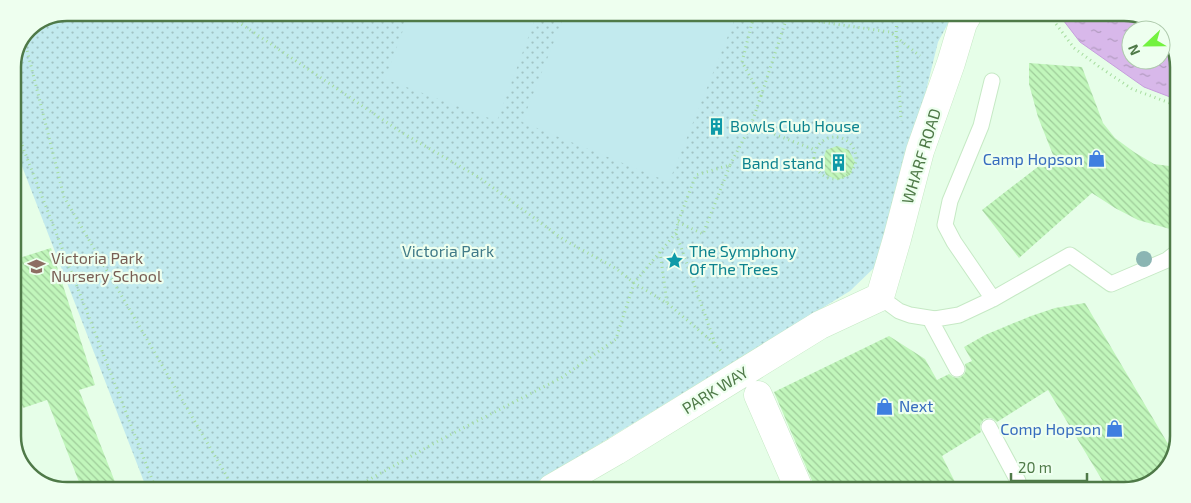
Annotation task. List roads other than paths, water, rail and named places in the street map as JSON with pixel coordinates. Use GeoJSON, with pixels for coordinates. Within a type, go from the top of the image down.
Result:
{"type":"FeatureCollection","features":[{"type":"Feature","properties":{"kind":"street","name":"WHARF ROAD"},"geometry":{"type":"LineString","coordinates":[[880,297],[920,151],[964,21]]}},
{"type":"Feature","properties":{"kind":"street","name":"PARK WAY"},"geometry":{"type":"LineString","coordinates":[[562,482],[820,326],[880,297]]}},
{"type":"Feature","properties":{"kind":"street"},"geometry":{"type":"LineString","coordinates":[[758,395],[796,482]]}},
{"type":"Feature","properties":{"kind":"lane"},"geometry":{"type":"LineString","coordinates":[[992,81],[981,126],[950,201],[945,225],[954,242],[993,299]]}},
{"type":"Feature","properties":{"kind":"lane"},"geometry":{"type":"LineString","coordinates":[[880,297],[899,311],[910,315],[930,319],[944,318],[959,315],[993,299],[1070,255],[1111,284],[1170,258]]}},
{"type":"Feature","properties":{"kind":"lane"},"geometry":{"type":"LineString","coordinates":[[930,319],[957,369]]}},
{"type":"Feature","properties":{"kind":"lane"},"geometry":{"type":"LineString","coordinates":[[989,427],[1018,481]]}},
{"type":"Feature","properties":{"kind":"water"},"geometry":{"type":"Polygon","coordinates":[[[1064,21],[1121,21],[1121,70],[1170,70],[1170,97],[1144,87],[1080,42],[1064,21]]]}},
{"type":"Feature","properties":{"kind":"place","name":"Bowls Club House"},"geometry":{"type":"Point","coordinates":[716,126]}},
{"type":"Feature","properties":{"kind":"place","name":"Camp Hopson"},"geometry":{"type":"Point","coordinates":[1097,159]}},
{"type":"Feature","properties":{"kind":"place","name":"Band stand"},"geometry":{"type":"Point","coordinates":[838,163]}},
{"type":"Feature","properties":{"kind":"place","name":"The Symphony Of The Trees"},"geometry":{"type":"Point","coordinates":[675,260]}},
{"type":"Feature","properties":{"kind":"place","name":"Victoria Park Nursery School"},"geometry":{"type":"Point","coordinates":[37,267]}},
{"type":"Feature","properties":{"kind":"place","name":"Next"},"geometry":{"type":"Point","coordinates":[885,406]}},
{"type":"Feature","properties":{"kind":"place","name":"Comp Hopson"},"geometry":{"type":"Point","coordinates":[1115,429]}},
{"type":"Feature","properties":{"kind":"park label","name":"Victoria Park"},"geometry":{"type":"Point","coordinates":[448,251]}}]}
